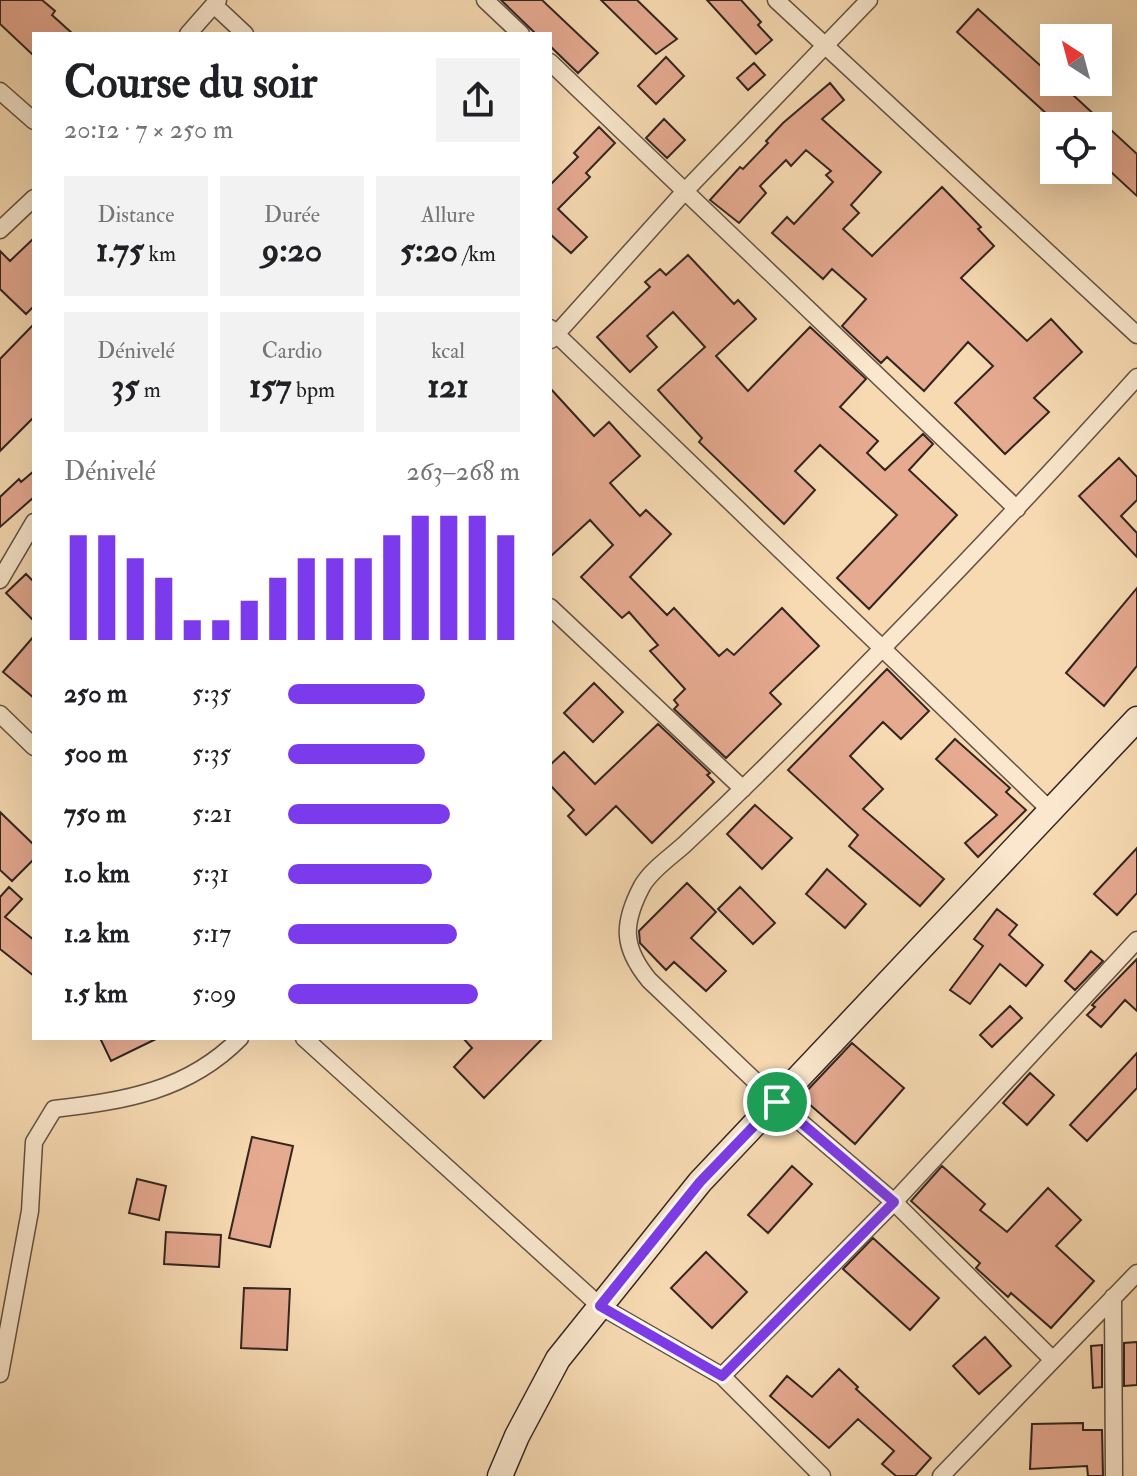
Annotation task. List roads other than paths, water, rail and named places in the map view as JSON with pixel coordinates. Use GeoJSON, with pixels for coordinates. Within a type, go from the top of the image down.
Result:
{"type":"FeatureCollection","features":[{"type":"Feature","properties":{"kind":"main road"},"geometry":{"type":"LineString","coordinates":[[500,1476],[517,1436],[558,1359],[700,1182],[1137,719]]}},
{"type":"Feature","properties":{"kind":"street"},"geometry":{"type":"LineString","coordinates":[[485,0],[519,32]]}},
{"type":"Feature","properties":{"kind":"street"},"geometry":{"type":"LineString","coordinates":[[776,0],[1137,335]]}},
{"type":"Feature","properties":{"kind":"street"},"geometry":{"type":"LineString","coordinates":[[869,0],[552,334],[1050,810]]}},
{"type":"Feature","properties":{"kind":"street"},"geometry":{"type":"LineString","coordinates":[[190,32],[216,2],[243,32]]}},
{"type":"Feature","properties":{"kind":"street"},"geometry":{"type":"LineString","coordinates":[[552,64],[1017,509]]}},
{"type":"Feature","properties":{"kind":"street"},"geometry":{"type":"LineString","coordinates":[[0,91],[32,119]]}},
{"type":"Feature","properties":{"kind":"street"},"geometry":{"type":"LineString","coordinates":[[0,230],[32,200]]}},
{"type":"Feature","properties":{"kind":"street"},"geometry":{"type":"LineString","coordinates":[[1053,1360],[894,1202],[777,1102],[649,980],[634,962],[627,938],[631,910],[644,882],[743,789],[883,649],[1137,377]]}},
{"type":"Feature","properties":{"kind":"street"},"geometry":{"type":"LineString","coordinates":[[0,580],[32,525]]}},
{"type":"Feature","properties":{"kind":"street"},"geometry":{"type":"LineString","coordinates":[[552,609],[743,789]]}},
{"type":"Feature","properties":{"kind":"street"},"geometry":{"type":"LineString","coordinates":[[0,714],[32,745]]}},
{"type":"Feature","properties":{"kind":"street"},"geometry":{"type":"LineString","coordinates":[[722,1376],[894,1202],[1137,940]]}},
{"type":"Feature","properties":{"kind":"street"},"geometry":{"type":"LineString","coordinates":[[0,1374],[30,1211],[34,1142],[54,1109],[120,1101],[186,1078],[238,1040]]}},
{"type":"Feature","properties":{"kind":"street"},"geometry":{"type":"LineString","coordinates":[[306,1040],[600,1306],[722,1376],[822,1476]]}},
{"type":"Feature","properties":{"kind":"street"},"geometry":{"type":"LineString","coordinates":[[941,1476],[1137,1273]]}},
{"type":"Feature","properties":{"kind":"street"},"geometry":{"type":"LineString","coordinates":[[1113,1297],[1114,1476]]}}]}
